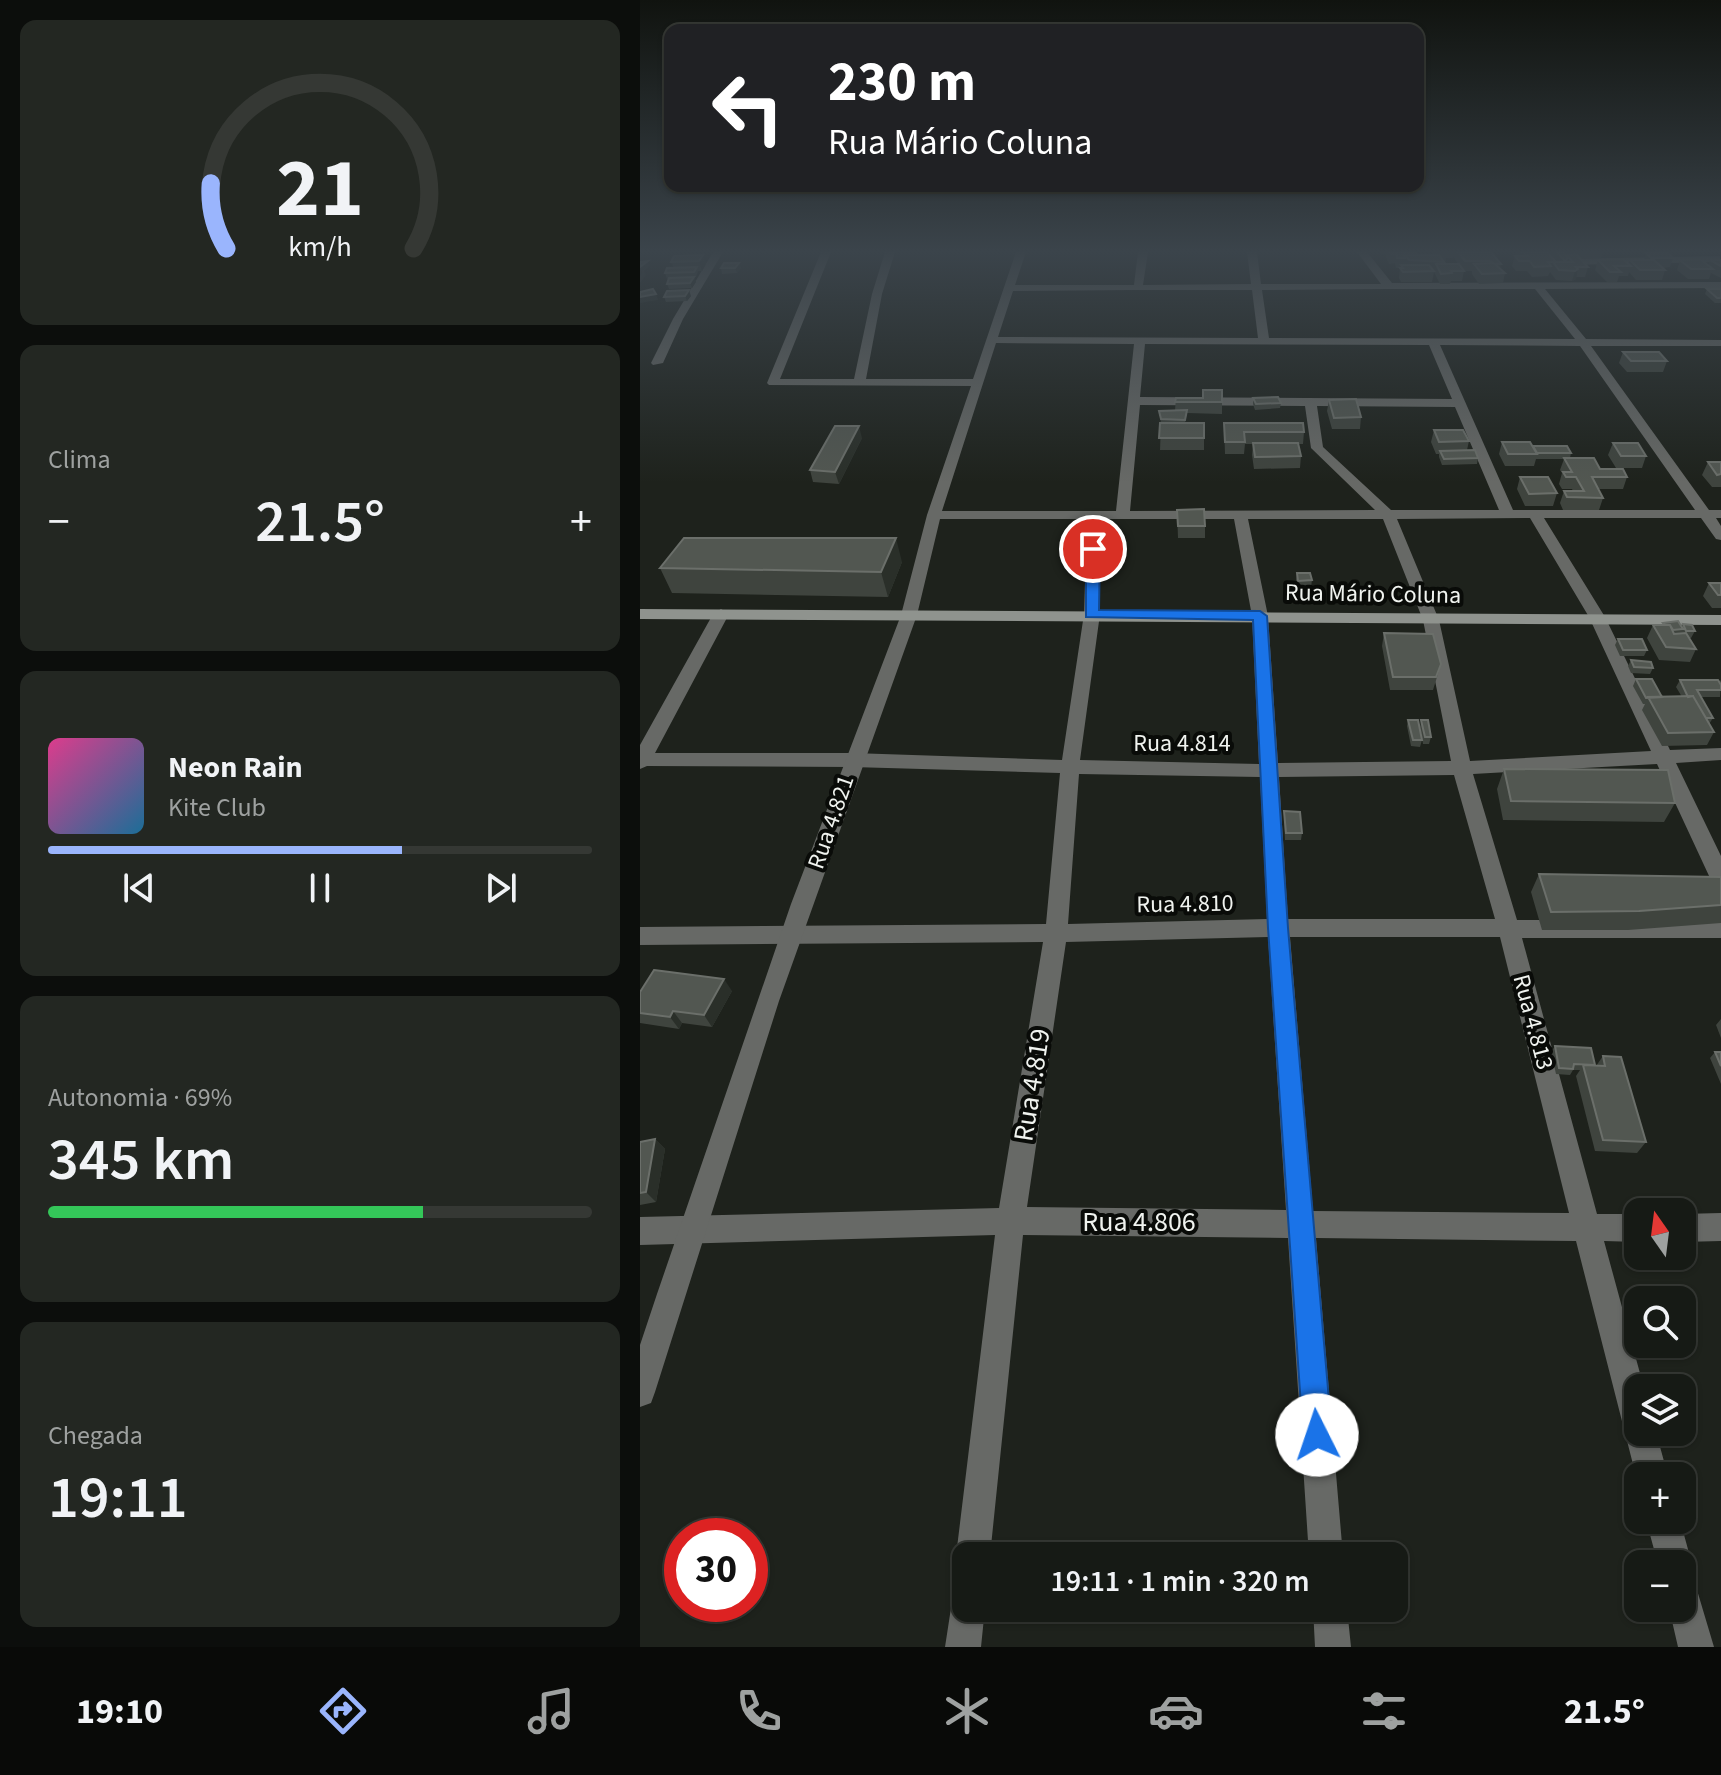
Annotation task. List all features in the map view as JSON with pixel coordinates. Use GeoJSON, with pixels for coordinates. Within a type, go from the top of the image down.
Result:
{"type":"FeatureCollection","features":[{"type":"Feature","properties":{"kind":"main road","name":"Rua Mário Coluna"},"geometry":{"type":"LineString","coordinates":[[640,614],[1092,614],[1431,620],[1597,617],[1721,620]]}},
{"type":"Feature","properties":{"kind":"street"},"geometry":{"type":"LineString","coordinates":[[657,363],[673,329]]}},
{"type":"Feature","properties":{"kind":"street"},"geometry":{"type":"LineString","coordinates":[[794,329],[773,383],[977,382]]}},
{"type":"Feature","properties":{"kind":"street"},"geometry":{"type":"LineString","coordinates":[[859,384],[870,329]]}},
{"type":"Feature","properties":{"kind":"street","name":"Rua 4.821"},"geometry":{"type":"LineString","coordinates":[[640,1392],[691,1230],[852,760],[909,615],[934,515],[998,329]]}},
{"type":"Feature","properties":{"kind":"street"},"geometry":{"type":"LineString","coordinates":[[1263,329],[1264,341]]}},
{"type":"Feature","properties":{"kind":"street"},"geometry":{"type":"LineString","coordinates":[[1572,329],[1721,536]]}},
{"type":"Feature","properties":{"kind":"street"},"geometry":{"type":"LineString","coordinates":[[994,340],[1721,343]]}},
{"type":"Feature","properties":{"kind":"street"},"geometry":{"type":"LineString","coordinates":[[1123,514],[1140,340]]}},
{"type":"Feature","properties":{"kind":"street"},"geometry":{"type":"LineString","coordinates":[[1433,341],[1507,512]]}},
{"type":"Feature","properties":{"kind":"street"},"geometry":{"type":"LineString","coordinates":[[1310,400],[1321,454],[1389,516]]}},
{"type":"Feature","properties":{"kind":"street"},"geometry":{"type":"LineString","coordinates":[[1134,401],[1460,403]]}},
{"type":"Feature","properties":{"kind":"street","name":"Rua 4.819"},"geometry":{"type":"LineString","coordinates":[[975,1542],[1011,1221],[1056,933],[1070,767],[1092,614],[1093,549],[1101,514]]}},
{"type":"Feature","properties":{"kind":"street"},"geometry":{"type":"LineString","coordinates":[[1534,514],[1597,617],[1660,756],[1721,878]]}},
{"type":"Feature","properties":{"kind":"street"},"geometry":{"type":"LineString","coordinates":[[934,515],[1721,514]]}},
{"type":"Feature","properties":{"kind":"street"},"geometry":{"type":"LineString","coordinates":[[1240,515],[1260,616],[1278,928],[1325,1542]]}},
{"type":"Feature","properties":{"kind":"street","name":"Rua 4.813"},"geometry":{"type":"LineString","coordinates":[[1389,516],[1431,620],[1462,768],[1509,930],[1625,1374]]}},
{"type":"Feature","properties":{"kind":"street"},"geometry":{"type":"LineString","coordinates":[[641,760],[721,614]]}},
{"type":"Feature","properties":{"kind":"street","name":"Rua 4.814"},"geometry":{"type":"LineString","coordinates":[[641,760],[852,760],[1270,769],[1462,768],[1721,754]]}},
{"type":"Feature","properties":{"kind":"street","name":"Rua 4.810"},"geometry":{"type":"LineString","coordinates":[[640,936],[1278,928],[1721,929]]}},
{"type":"Feature","properties":{"kind":"street","name":"Rua 4.806"},"geometry":{"type":"LineString","coordinates":[[640,1231],[1011,1221],[1624,1228]]}},
{"type":"Feature","properties":{"kind":"street"},"geometry":{"type":"LineString","coordinates":[[1696,1228],[1721,1227]]}},
{"type":"Feature","properties":{"kind":"street"},"geometry":{"type":"LineString","coordinates":[[963,1647],[966,1622]]}},
{"type":"Feature","properties":{"kind":"street"},"geometry":{"type":"LineString","coordinates":[[1331,1622],[1333,1647]]}},
{"type":"Feature","properties":{"kind":"street"},"geometry":{"type":"LineString","coordinates":[[1690,1622],[1696,1647]]}},
{"type":"Feature","properties":{"kind":"building"},"geometry":{"type":"Polygon","coordinates":[[[1623,352],[1659,352],[1667,361],[1631,361],[1623,352]]]}},
{"type":"Feature","properties":{"kind":"building"},"geometry":{"type":"Polygon","coordinates":[[[1203,390],[1222,390],[1222,402],[1175,402],[1176,398],[1203,398],[1203,390]]]}},
{"type":"Feature","properties":{"kind":"building"},"geometry":{"type":"Polygon","coordinates":[[[1278,397],[1281,403],[1256,404],[1253,398],[1278,397]]]}},
{"type":"Feature","properties":{"kind":"building"},"geometry":{"type":"Polygon","coordinates":[[[1356,399],[1361,417],[1334,418],[1329,400],[1356,399]]]}},
{"type":"Feature","properties":{"kind":"building"},"geometry":{"type":"Polygon","coordinates":[[[1187,410],[1185,420],[1161,419],[1159,411],[1187,410]]]}},
{"type":"Feature","properties":{"kind":"building"},"geometry":{"type":"Polygon","coordinates":[[[1160,423],[1204,423],[1204,438],[1159,438],[1160,423]]]}},
{"type":"Feature","properties":{"kind":"building"},"geometry":{"type":"Polygon","coordinates":[[[1224,423],[1303,423],[1304,432],[1244,432],[1245,442],[1225,442],[1224,423]]]}},
{"type":"Feature","properties":{"kind":"building"},"geometry":{"type":"Polygon","coordinates":[[[835,426],[859,426],[835,472],[810,470],[835,426]]]}},
{"type":"Feature","properties":{"kind":"building"},"geometry":{"type":"Polygon","coordinates":[[[1434,430],[1463,430],[1469,441],[1439,442],[1434,430]]]}},
{"type":"Feature","properties":{"kind":"building"},"geometry":{"type":"Polygon","coordinates":[[[1502,442],[1530,442],[1537,454],[1508,454],[1502,442]]]}},
{"type":"Feature","properties":{"kind":"building"},"geometry":{"type":"Polygon","coordinates":[[[1253,443],[1298,443],[1301,456],[1255,457],[1253,443]]]}},
{"type":"Feature","properties":{"kind":"building"},"geometry":{"type":"Polygon","coordinates":[[[1613,443],[1638,443],[1646,456],[1621,456],[1613,443]]]}},
{"type":"Feature","properties":{"kind":"building"},"geometry":{"type":"Polygon","coordinates":[[[1533,446],[1567,446],[1571,453],[1537,453],[1533,446]]]}},
{"type":"Feature","properties":{"kind":"building"},"geometry":{"type":"Polygon","coordinates":[[[1475,450],[1478,458],[1444,459],[1440,451],[1475,450]]]}},
{"type":"Feature","properties":{"kind":"building"},"geometry":{"type":"Polygon","coordinates":[[[1564,458],[1594,458],[1600,469],[1623,469],[1627,477],[1592,477],[1603,498],[1567,497],[1564,491],[1584,491],[1576,477],[1566,477],[1563,472],[1572,472],[1564,458]]]}},
{"type":"Feature","properties":{"kind":"building"},"geometry":{"type":"Polygon","coordinates":[[[1708,462],[1721,462],[1721,474],[1717,475],[1708,462]]]}},
{"type":"Feature","properties":{"kind":"building"},"geometry":{"type":"Polygon","coordinates":[[[1520,477],[1548,477],[1557,493],[1529,494],[1520,477]]]}},
{"type":"Feature","properties":{"kind":"building"},"geometry":{"type":"Polygon","coordinates":[[[1204,509],[1205,526],[1178,526],[1177,510],[1204,509]]]}},
{"type":"Feature","properties":{"kind":"building"},"geometry":{"type":"Polygon","coordinates":[[[684,538],[896,538],[881,572],[660,568],[684,538]]]}},
{"type":"Feature","properties":{"kind":"building"},"geometry":{"type":"Polygon","coordinates":[[[1297,573],[1310,573],[1312,580],[1298,581],[1297,573]]]}},
{"type":"Feature","properties":{"kind":"building"},"geometry":{"type":"Polygon","coordinates":[[[1709,583],[1721,583],[1721,595],[1718,595],[1709,583]]]}},
{"type":"Feature","properties":{"kind":"building"},"geometry":{"type":"Polygon","coordinates":[[[1678,621],[1683,629],[1673,630],[1663,623],[1678,621]]]}},
{"type":"Feature","properties":{"kind":"building"},"geometry":{"type":"Polygon","coordinates":[[[1683,624],[1692,625],[1695,631],[1686,631],[1683,624]]]}},
{"type":"Feature","properties":{"kind":"building"},"geometry":{"type":"Polygon","coordinates":[[[1653,625],[1670,625],[1674,634],[1686,633],[1696,649],[1666,647],[1653,625]]]}},
{"type":"Feature","properties":{"kind":"building"},"geometry":{"type":"Polygon","coordinates":[[[1384,633],[1433,634],[1441,664],[1436,677],[1393,677],[1384,633]]]}},
{"type":"Feature","properties":{"kind":"building"},"geometry":{"type":"Polygon","coordinates":[[[1618,639],[1642,639],[1647,650],[1623,650],[1618,639]]]}},
{"type":"Feature","properties":{"kind":"building"},"geometry":{"type":"Polygon","coordinates":[[[1631,660],[1651,662],[1653,668],[1634,667],[1631,660]]]}},
{"type":"Feature","properties":{"kind":"building"},"geometry":{"type":"Polygon","coordinates":[[[1636,679],[1652,679],[1662,697],[1646,698],[1636,679]]]}},
{"type":"Feature","properties":{"kind":"building"},"geometry":{"type":"Polygon","coordinates":[[[1680,680],[1718,680],[1721,690],[1697,690],[1713,718],[1706,718],[1693,696],[1688,697],[1680,680]]]}},
{"type":"Feature","properties":{"kind":"building"},"geometry":{"type":"Polygon","coordinates":[[[1693,696],[1714,732],[1668,733],[1648,697],[1693,696]]]}},
{"type":"Feature","properties":{"kind":"building"},"geometry":{"type":"Polygon","coordinates":[[[1408,720],[1418,720],[1422,740],[1413,740],[1408,720]]]}},
{"type":"Feature","properties":{"kind":"building"},"geometry":{"type":"Polygon","coordinates":[[[1421,720],[1428,720],[1431,737],[1425,737],[1421,720]]]}},
{"type":"Feature","properties":{"kind":"building"},"geometry":{"type":"Polygon","coordinates":[[[1504,769],[1668,770],[1675,803],[1511,801],[1504,769]]]}},
{"type":"Feature","properties":{"kind":"building"},"geometry":{"type":"Polygon","coordinates":[[[1284,811],[1300,812],[1302,833],[1286,833],[1284,811]]]}},
{"type":"Feature","properties":{"kind":"building"},"geometry":{"type":"Polygon","coordinates":[[[1539,874],[1721,877],[1721,905],[1639,911],[1551,912],[1539,874]]]}},
{"type":"Feature","properties":{"kind":"building"},"geometry":{"type":"Polygon","coordinates":[[[654,970],[724,979],[704,1015],[673,1011],[670,1017],[640,1013],[640,992],[654,970]]]}},
{"type":"Feature","properties":{"kind":"building"},"geometry":{"type":"Polygon","coordinates":[[[1555,1046],[1591,1048],[1595,1065],[1574,1064],[1573,1069],[1559,1068],[1555,1046]]]}},
{"type":"Feature","properties":{"kind":"building"},"geometry":{"type":"Polygon","coordinates":[[[1715,1052],[1721,1052],[1721,1066],[1715,1052]]]}},
{"type":"Feature","properties":{"kind":"building"},"geometry":{"type":"Polygon","coordinates":[[[1603,1056],[1621,1057],[1646,1142],[1603,1140],[1583,1065],[1605,1066],[1603,1056]]]}},
{"type":"Feature","properties":{"kind":"building"},"geometry":{"type":"Polygon","coordinates":[[[655,1139],[646,1192],[640,1193],[640,1142],[655,1139]]]}},
{"type":"Feature","properties":{"kind":"route"},"geometry":{"type":"LineString","coordinates":[[1093,549],[1092,614],[1260,616],[1278,928],[1317,1435]]}}]}
